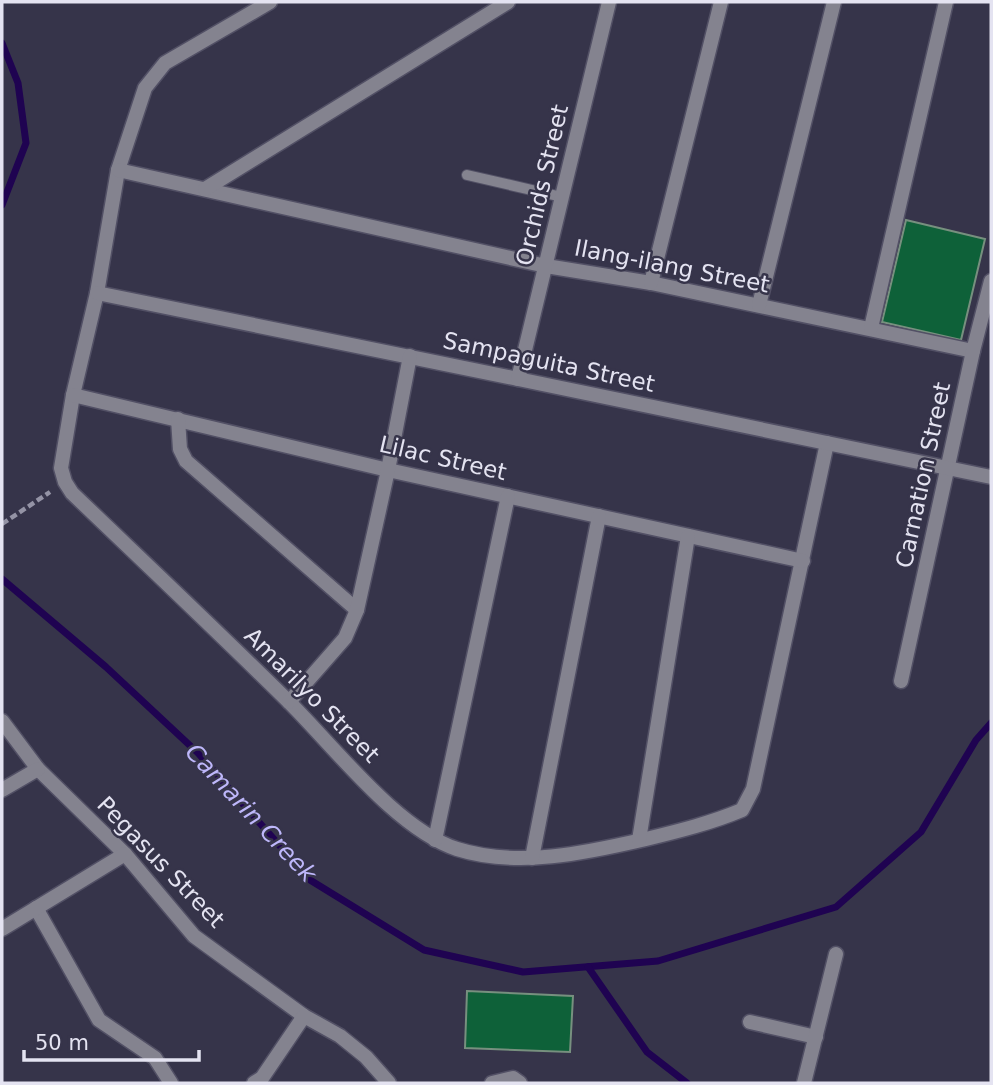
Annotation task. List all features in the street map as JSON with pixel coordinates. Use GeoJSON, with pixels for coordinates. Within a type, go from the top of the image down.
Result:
{"type":"FeatureCollection","features":[{"type":"Feature","properties":{"kind":"street"},"geometry":{"type":"LineString","coordinates":[[65,482],[61,468],[73,396],[97,293],[118,170],[145,88],[165,63],[270,2]]}},
{"type":"Feature","properties":{"kind":"street"},"geometry":{"type":"LineString","coordinates":[[205,189],[509,2]]}},
{"type":"Feature","properties":{"kind":"street","name":"Orchids Street"},"geometry":{"type":"LineString","coordinates":[[518,379],[608,2]]}},
{"type":"Feature","properties":{"kind":"street"},"geometry":{"type":"LineString","coordinates":[[651,283],[721,2]]}},
{"type":"Feature","properties":{"kind":"street"},"geometry":{"type":"LineString","coordinates":[[759,305],[834,2]]}},
{"type":"Feature","properties":{"kind":"street"},"geometry":{"type":"LineString","coordinates":[[871,328],[947,2]]}},
{"type":"Feature","properties":{"kind":"street","name":"Ilang-ilang Street"},"geometry":{"type":"LineString","coordinates":[[118,170],[546,266],[651,283],[973,351]]}},
{"type":"Feature","properties":{"kind":"street","name":"Carnation Street"},"geometry":{"type":"LineString","coordinates":[[901,681],[973,351],[991,281]]}},
{"type":"Feature","properties":{"kind":"street","name":"Sampaguita Street"},"geometry":{"type":"LineString","coordinates":[[97,293],[991,477]]}},
{"type":"Feature","properties":{"kind":"street"},"geometry":{"type":"LineString","coordinates":[[289,702],[345,638],[357,610],[410,356]]}},
{"type":"Feature","properties":{"kind":"street","name":"Lilac Street"},"geometry":{"type":"LineString","coordinates":[[73,396],[388,470],[803,561]]}},
{"type":"Feature","properties":{"kind":"street"},"geometry":{"type":"LineString","coordinates":[[178,419],[180,449],[186,461],[357,610]]}},
{"type":"Feature","properties":{"kind":"street","name":"Amarilyo Street"},"geometry":{"type":"LineString","coordinates":[[65,482],[72,493],[289,702],[408,823],[435,840],[459,850],[532,858],[573,854],[639,841],[715,822],[743,810],[753,789],[827,443]]}},
{"type":"Feature","properties":{"kind":"street"},"geometry":{"type":"LineString","coordinates":[[435,840],[508,496]]}},
{"type":"Feature","properties":{"kind":"street"},"geometry":{"type":"LineString","coordinates":[[532,858],[599,516]]}},
{"type":"Feature","properties":{"kind":"street"},"geometry":{"type":"LineString","coordinates":[[639,841],[688,536]]}},
{"type":"Feature","properties":{"kind":"street","name":"Pegasus Street"},"geometry":{"type":"LineString","coordinates":[[2,721],[38,769],[125,854],[194,936],[304,1016],[340,1036],[366,1057],[389,1083]]}},
{"type":"Feature","properties":{"kind":"street"},"geometry":{"type":"LineString","coordinates":[[2,790],[38,769]]}},
{"type":"Feature","properties":{"kind":"street"},"geometry":{"type":"LineString","coordinates":[[2,929],[125,854]]}},
{"type":"Feature","properties":{"kind":"street"},"geometry":{"type":"LineString","coordinates":[[36,908],[99,1020],[155,1058],[171,1083]]}},
{"type":"Feature","properties":{"kind":"street"},"geometry":{"type":"LineString","coordinates":[[804,1083],[836,954]]}},
{"type":"Feature","properties":{"kind":"street"},"geometry":{"type":"LineString","coordinates":[[254,1083],[262,1078],[304,1016]]}},
{"type":"Feature","properties":{"kind":"street"},"geometry":{"type":"LineString","coordinates":[[750,1022],[816,1037]]}},
{"type":"Feature","properties":{"kind":"street"},"geometry":{"type":"LineString","coordinates":[[492,1083],[516,1081]]}},
{"type":"Feature","properties":{"kind":"lane"},"geometry":{"type":"LineString","coordinates":[[467,176],[562,197]]}},
{"type":"Feature","properties":{"kind":"path"},"geometry":{"type":"LineString","coordinates":[[2,524],[65,482]]}},
{"type":"Feature","properties":{"kind":"building"},"geometry":{"type":"Polygon","coordinates":[[[906,220],[985,239],[961,340],[882,322],[906,220]]]}},
{"type":"Feature","properties":{"kind":"building"},"geometry":{"type":"Polygon","coordinates":[[[467,991],[573,996],[570,1052],[465,1048],[467,991]]]}},
{"type":"Feature","properties":{"kind":"waterway","name":"Camarin Creek"},"geometry":{"type":"LineString","coordinates":[[2,43],[18,83],[26,143],[2,205]]}},
{"type":"Feature","properties":{"kind":"waterway","name":"Camarin Creek"},"geometry":{"type":"LineString","coordinates":[[2,579],[106,667],[198,753],[310,880],[424,950],[523,972],[658,961],[836,907],[921,832],[976,740],[991,723]]}},
{"type":"Feature","properties":{"kind":"waterway"},"geometry":{"type":"LineString","coordinates":[[588,967],[647,1052],[687,1083]]}}]}
